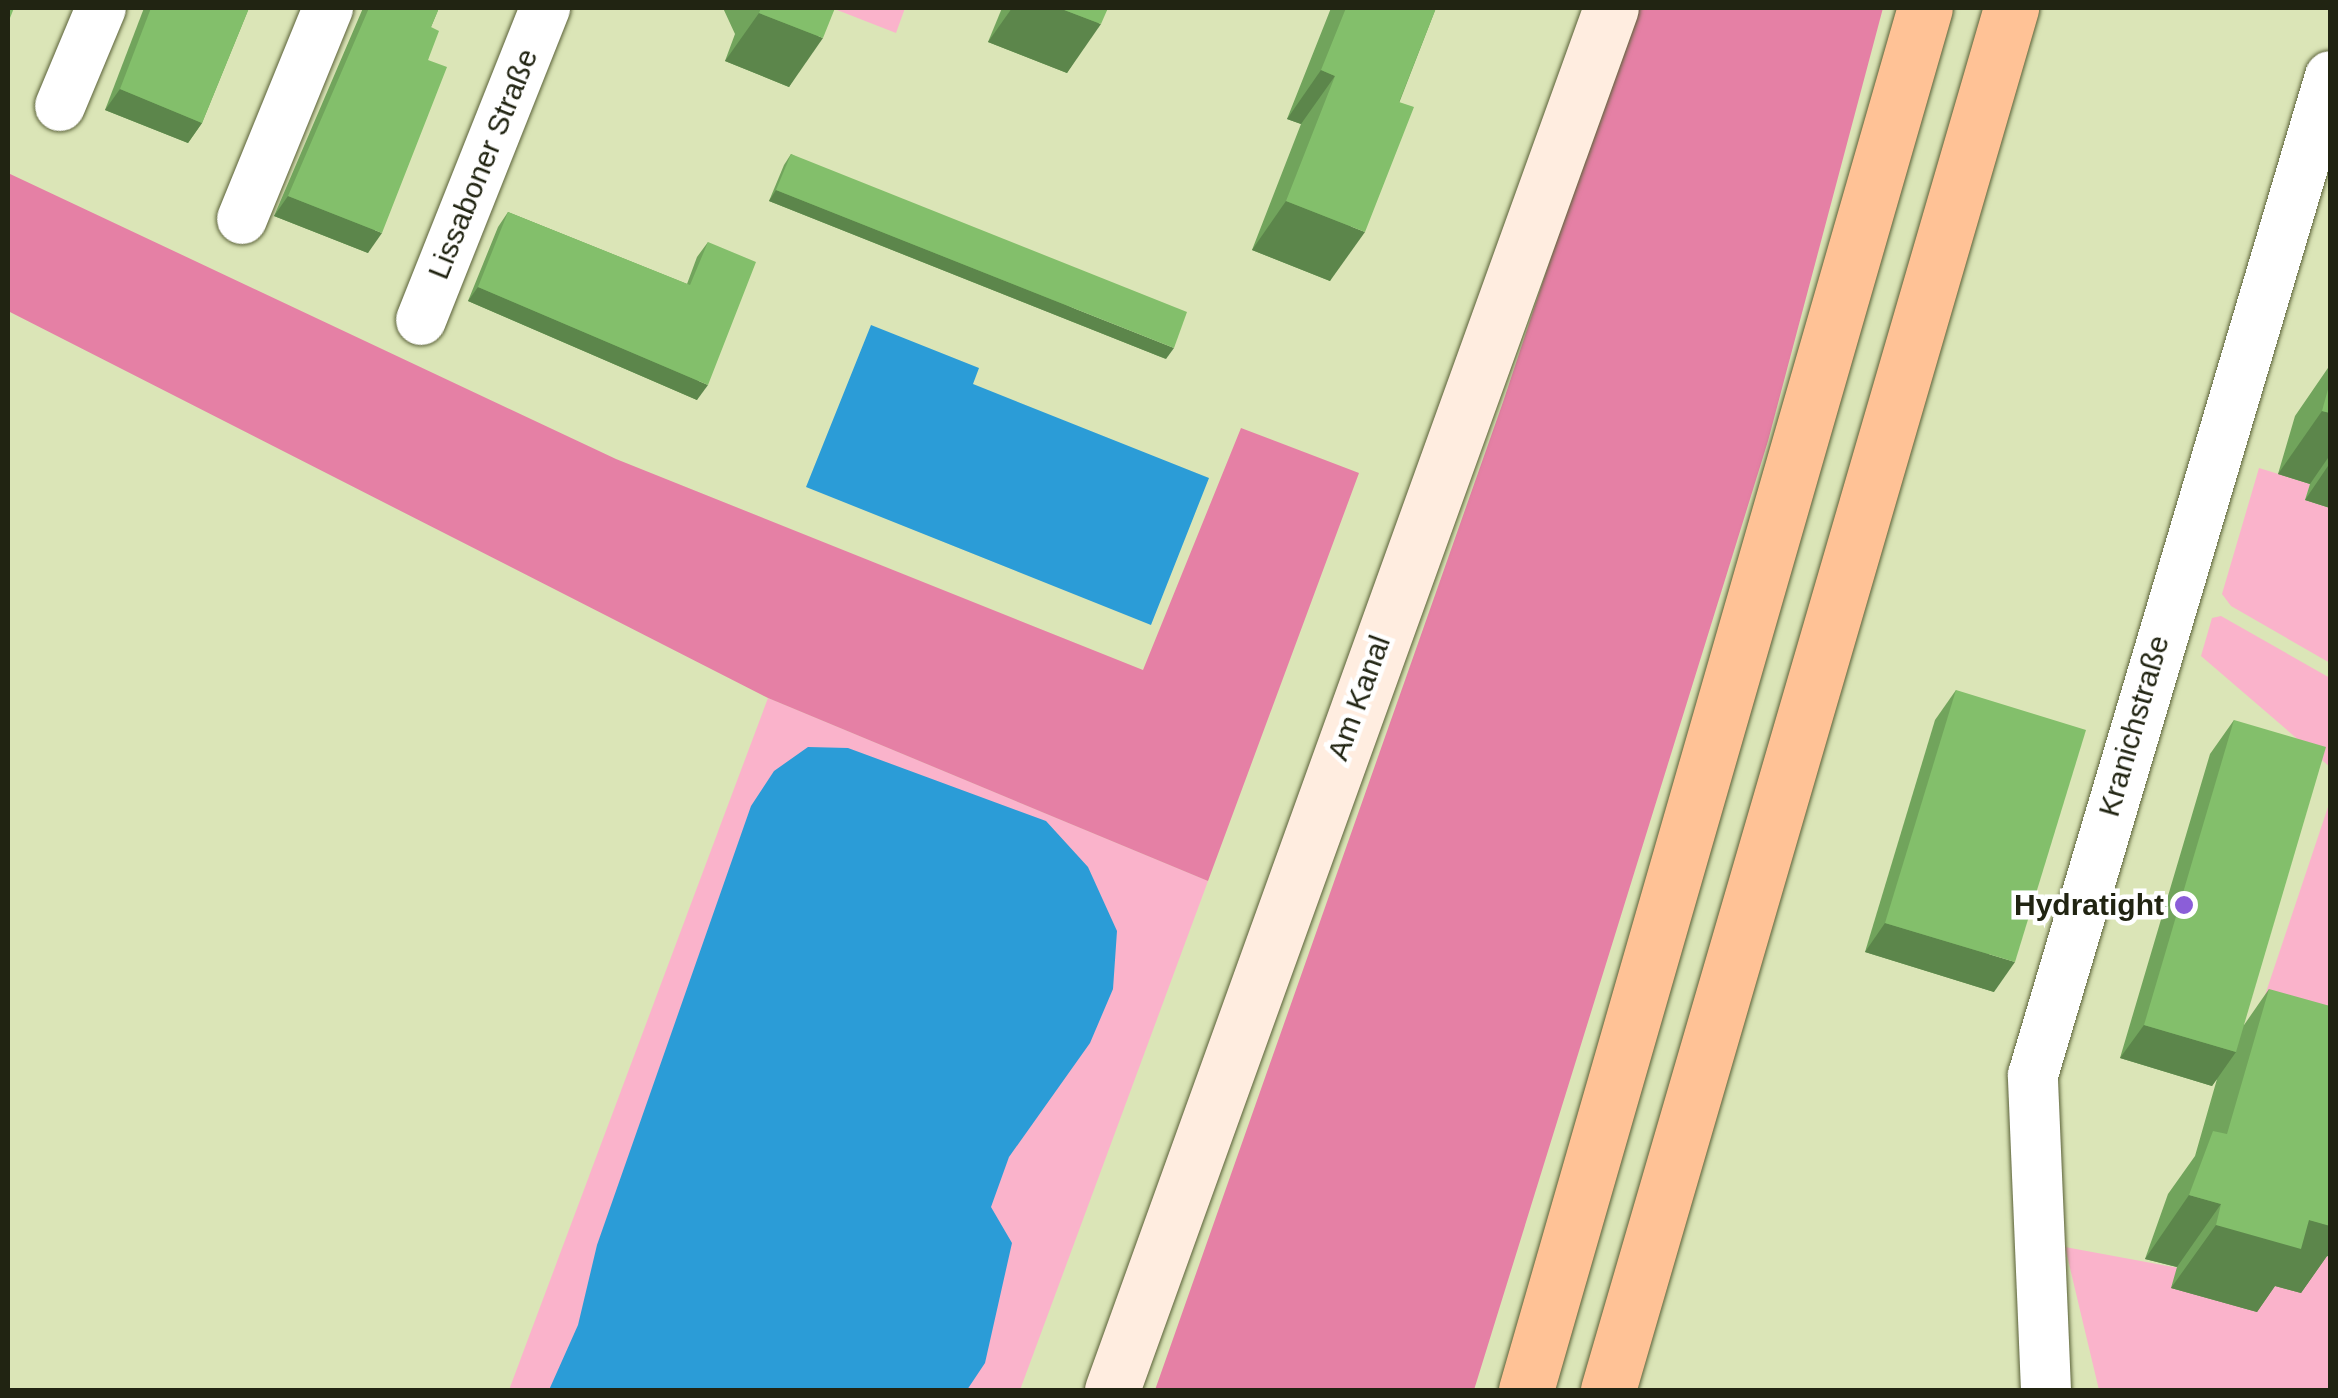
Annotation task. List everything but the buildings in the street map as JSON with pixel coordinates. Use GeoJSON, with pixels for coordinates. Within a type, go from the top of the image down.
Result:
{"type":"FeatureCollection","features":[{"type":"Feature","properties":{"kind":"highway"},"geometry":{"type":"LineString","coordinates":[[1526,1390],[1925,8]]}},
{"type":"Feature","properties":{"kind":"highway"},"geometry":{"type":"LineString","coordinates":[[1608,1390],[2011,8]]}},
{"type":"Feature","properties":{"kind":"street"},"geometry":{"type":"LineString","coordinates":[[60,106],[101,8]]}},
{"type":"Feature","properties":{"kind":"street"},"geometry":{"type":"LineString","coordinates":[[242,219],[328,8]]}},
{"type":"Feature","properties":{"kind":"street","name":"Lissaboner Straße"},"geometry":{"type":"LineString","coordinates":[[421,320],[545,8]]}},
{"type":"Feature","properties":{"kind":"street","name":"Am Kanal"},"geometry":{"type":"LineString","coordinates":[[1112,1390],[1611,8]]}},
{"type":"Feature","properties":{"kind":"street","name":"Kranichstraße"},"geometry":{"type":"LineString","coordinates":[[2046,1390],[2033,1076],[2330,76]]}},
{"type":"Feature","properties":{"kind":"shaded area"},"geometry":{"type":"Polygon","coordinates":[[[832,8],[905,8],[896,33],[832,8]]]}},
{"type":"Feature","properties":{"kind":"shaded area"},"geometry":{"type":"Polygon","coordinates":[[[1634,8],[1883,8],[1768,441],[1474,1390],[1155,1390],[1503,402],[1634,8]]]}},
{"type":"Feature","properties":{"kind":"shaded area"},"geometry":{"type":"Polygon","coordinates":[[[8,173],[616,459],[1143,670],[1241,428],[1359,473],[1208,881],[768,698],[8,311],[8,173]]]}},
{"type":"Feature","properties":{"kind":"shaded area"},"geometry":{"type":"Polygon","coordinates":[[[2259,468],[2310,484],[2305,500],[2330,508],[2330,663],[2231,606],[2222,594],[2259,468]]]}},
{"type":"Feature","properties":{"kind":"shaded area"},"geometry":{"type":"Polygon","coordinates":[[[2221,616],[2330,678],[2330,767],[2201,656],[2212,618],[2221,616]]]}},
{"type":"Feature","properties":{"kind":"shaded area"},"geometry":{"type":"Polygon","coordinates":[[[768,698],[1208,881],[1020,1390],[509,1390],[768,698]]]}},
{"type":"Feature","properties":{"kind":"shaded area"},"geometry":{"type":"Polygon","coordinates":[[[2330,801],[2330,1082],[2252,1034],[2330,801]]]}},
{"type":"Feature","properties":{"kind":"shaded area"},"geometry":{"type":"Polygon","coordinates":[[[2065,1247],[2265,1284],[2311,1252],[2330,1257],[2330,1390],[2099,1390],[2065,1247]]]}},
{"type":"Feature","properties":{"kind":"water"},"geometry":{"type":"Polygon","coordinates":[[[871,325],[979,368],[973,384],[1209,478],[1151,625],[806,487],[871,325]]]}},
{"type":"Feature","properties":{"kind":"water"},"geometry":{"type":"Polygon","coordinates":[[[808,747],[848,748],[1046,821],[1088,867],[1117,931],[1113,989],[1090,1043],[1009,1157],[991,1207],[1012,1243],[985,1363],[967,1390],[549,1390],[578,1325],[597,1245],[751,806],[774,771],[808,747]]]}},
{"type":"Feature","properties":{"kind":"place","name":"Hydratight"},"geometry":{"type":"Point","coordinates":[2184,905]}}]}
